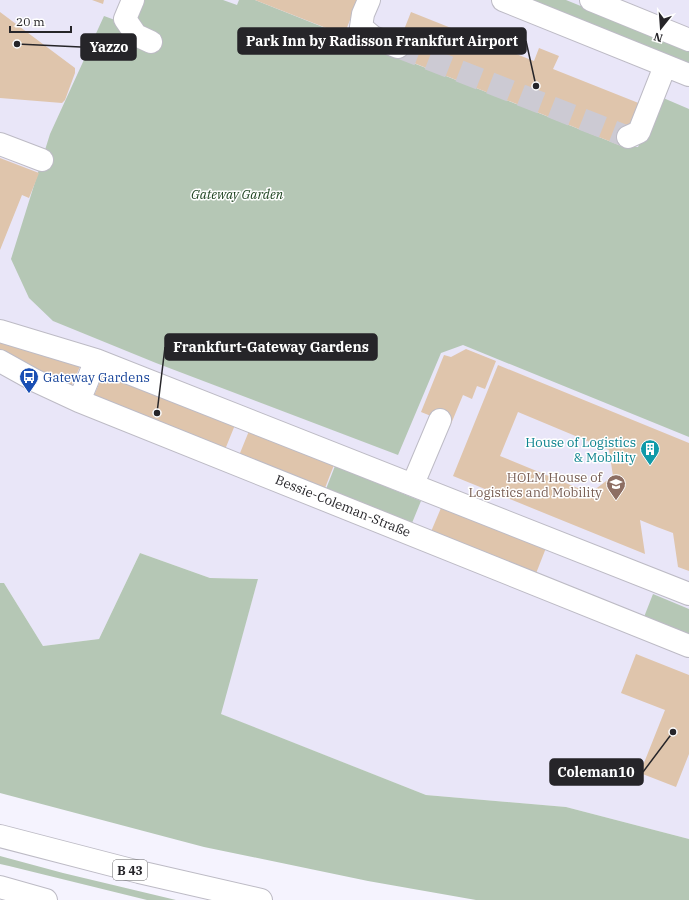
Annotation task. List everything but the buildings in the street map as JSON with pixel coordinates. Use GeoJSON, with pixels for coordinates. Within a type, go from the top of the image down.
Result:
{"type":"FeatureCollection","features":[{"type":"Feature","properties":{"kind":"main road"},"geometry":{"type":"LineString","coordinates":[[133,0],[125,20],[136,35],[151,42]]}},
{"type":"Feature","properties":{"kind":"main road"},"geometry":{"type":"LineString","coordinates":[[369,0],[363,14],[361,27],[372,37],[398,47]]}},
{"type":"Feature","properties":{"kind":"main road"},"geometry":{"type":"LineString","coordinates":[[503,0],[689,75]]}},
{"type":"Feature","properties":{"kind":"main road"},"geometry":{"type":"LineString","coordinates":[[591,0],[689,40]]}},
{"type":"Feature","properties":{"kind":"main road"},"geometry":{"type":"LineString","coordinates":[[628,137],[639,132],[665,66]]}},
{"type":"Feature","properties":{"kind":"main road"},"geometry":{"type":"LineString","coordinates":[[0,144],[42,160]]}},
{"type":"Feature","properties":{"kind":"main road"},"geometry":{"type":"LineString","coordinates":[[0,331],[96,360],[689,594]]}},
{"type":"Feature","properties":{"kind":"main road"},"geometry":{"type":"LineString","coordinates":[[79,401],[96,360]]}},
{"type":"Feature","properties":{"kind":"main road","name":"Bessie-Coleman-Straße"},"geometry":{"type":"LineString","coordinates":[[0,361],[36,381],[79,401],[689,646]]}},
{"type":"Feature","properties":{"kind":"main road"},"geometry":{"type":"LineString","coordinates":[[413,484],[440,420]]}},
{"type":"Feature","properties":{"kind":"main road","name":"B 43"},"geometry":{"type":"LineString","coordinates":[[0,836],[139,872],[261,900]]}},
{"type":"Feature","properties":{"kind":"main road"},"geometry":{"type":"LineString","coordinates":[[0,887],[46,900]]}},
{"type":"Feature","properties":{"kind":"shaded area","name":"Gateway Gardens"},"geometry":{"type":"Polygon","coordinates":[[[0,0],[689,0],[689,839],[566,807],[426,795],[220,714],[258,579],[210,578],[140,553],[99,639],[43,646],[4,583],[0,583],[0,0]]]}},
{"type":"Feature","properties":{"kind":"green space","name":"Gateway Garden"},"geometry":{"type":"Polygon","coordinates":[[[138,0],[223,0],[237,5],[239,0],[255,0],[624,147],[638,147],[661,97],[689,109],[689,437],[463,345],[441,353],[398,455],[156,363],[53,321],[29,298],[11,259],[50,134],[104,16],[126,24],[138,0]]]}},
{"type":"Feature","properties":{"kind":"green space"},"geometry":{"type":"Polygon","coordinates":[[[524,0],[566,0],[689,50],[689,67],[524,0]]]}},
{"type":"Feature","properties":{"kind":"green space"},"geometry":{"type":"Polygon","coordinates":[[[335,466],[421,501],[412,523],[326,489],[335,466]]]}},
{"type":"Feature","properties":{"kind":"green space"},"geometry":{"type":"Polygon","coordinates":[[[140,553],[210,578],[258,579],[221,714],[426,795],[566,807],[689,839],[689,900],[476,900],[368,881],[204,847],[0,793],[0,583],[4,583],[43,646],[99,639],[140,553]]]}},
{"type":"Feature","properties":{"kind":"green space"},"geometry":{"type":"Polygon","coordinates":[[[653,594],[689,609],[689,636],[644,617],[653,594]]]}},
{"type":"Feature","properties":{"kind":"green space"},"geometry":{"type":"Polygon","coordinates":[[[0,856],[63,873],[176,900],[147,900],[0,864],[0,856]]]}},
{"type":"Feature","properties":{"kind":"tunnel"},"geometry":{"type":"LineString","coordinates":[[398,47],[628,137]]}},
{"type":"Feature","properties":{"kind":"place","name":"Yazzo"},"geometry":{"type":"Point","coordinates":[17,44]}},
{"type":"Feature","properties":{"kind":"place","name":"Park Inn by Radisson Frankfurt Airport"},"geometry":{"type":"Point","coordinates":[536,86]}},
{"type":"Feature","properties":{"kind":"place","name":"Gateway Gardens"},"geometry":{"type":"Point","coordinates":[29,394]}},
{"type":"Feature","properties":{"kind":"place","name":"Frankfurt-Gateway Gardens"},"geometry":{"type":"Point","coordinates":[157,413]}},
{"type":"Feature","properties":{"kind":"place","name":"House of Logistics & Mobility"},"geometry":{"type":"Point","coordinates":[650,466]}},
{"type":"Feature","properties":{"kind":"place","name":"HOLM House of Logistics and Mobility"},"geometry":{"type":"Point","coordinates":[616,501]}},
{"type":"Feature","properties":{"kind":"place","name":"Coleman10"},"geometry":{"type":"Point","coordinates":[673,732]}}]}
